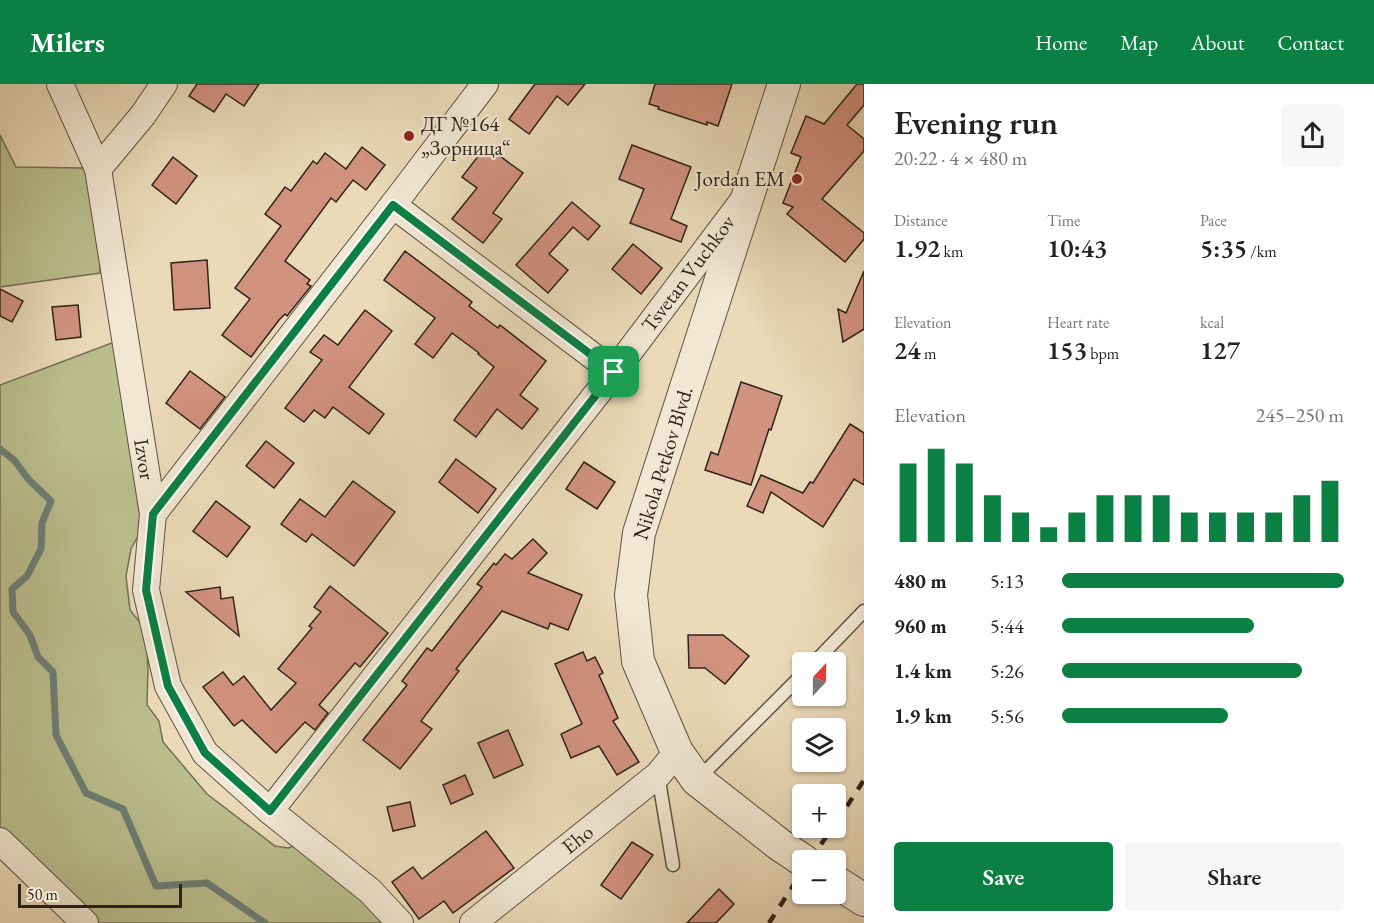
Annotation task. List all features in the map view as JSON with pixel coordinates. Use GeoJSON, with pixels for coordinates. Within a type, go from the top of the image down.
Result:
{"type":"FeatureCollection","features":[{"type":"Feature","properties":{"kind":"street","name":"Izvor"},"geometry":{"type":"LineString","coordinates":[[60,84],[98,169],[153,514],[146,590],[168,686],[205,753],[270,811],[370,891],[400,923]]}},
{"type":"Feature","properties":{"kind":"street"},"geometry":{"type":"LineString","coordinates":[[98,169],[164,84]]}},
{"type":"Feature","properties":{"kind":"street"},"geometry":{"type":"LineString","coordinates":[[153,514],[485,84]]}},
{"type":"Feature","properties":{"kind":"street","name":"Nikola Petkov Blvd."},"geometry":{"type":"LineString","coordinates":[[784,84],[639,533],[632,595],[638,660],[668,764],[698,780],[792,853]]}},
{"type":"Feature","properties":{"kind":"street","name":"Tsvetan Vuchkov"},"geometry":{"type":"LineString","coordinates":[[270,811],[614,372],[751,189]]}},
{"type":"Feature","properties":{"kind":"street"},"geometry":{"type":"LineString","coordinates":[[393,205],[614,372]]}},
{"type":"Feature","properties":{"kind":"street","name":"Eho"},"geometry":{"type":"LineString","coordinates":[[473,923],[668,764]]}},
{"type":"Feature","properties":{"kind":"street"},"geometry":{"type":"LineString","coordinates":[[0,841],[85,923]]}},
{"type":"Feature","properties":{"kind":"street"},"geometry":{"type":"LineString","coordinates":[[846,888],[864,900]]}},
{"type":"Feature","properties":{"kind":"lane"},"geometry":{"type":"LineString","coordinates":[[825,652],[864,611]]}},
{"type":"Feature","properties":{"kind":"lane"},"geometry":{"type":"LineString","coordinates":[[698,780],[792,685]]}},
{"type":"Feature","properties":{"kind":"lane"},"geometry":{"type":"LineString","coordinates":[[668,764],[673,865]]}},
{"type":"Feature","properties":{"kind":"green space"},"geometry":{"type":"Polygon","coordinates":[[[0,135],[16,167],[84,168],[98,222],[100,273],[0,287],[0,135]]]}},
{"type":"Feature","properties":{"kind":"green space"},"geometry":{"type":"Polygon","coordinates":[[[117,341],[143,527],[131,549],[126,576],[130,610],[146,630],[147,705],[159,721],[163,742],[207,794],[275,846],[288,848],[306,842],[397,923],[93,923],[0,835],[0,385],[117,341]]]}},
{"type":"Feature","properties":{"kind":"building"},"geometry":{"type":"Polygon","coordinates":[[[197,84],[259,84],[244,106],[226,94],[214,112],[189,96],[197,84]]]}},
{"type":"Feature","properties":{"kind":"building"},"geometry":{"type":"Polygon","coordinates":[[[535,84],[585,84],[568,105],[557,96],[529,134],[509,119],[535,84]]]}},
{"type":"Feature","properties":{"kind":"building"},"geometry":{"type":"Polygon","coordinates":[[[655,84],[732,84],[718,126],[707,122],[707,125],[649,104],[655,84]]]}},
{"type":"Feature","properties":{"kind":"building"},"geometry":{"type":"Polygon","coordinates":[[[857,84],[864,84],[864,105],[847,125],[864,139],[864,151],[822,199],[864,233],[864,239],[845,262],[787,214],[793,207],[783,203],[801,157],[791,153],[806,116],[824,124],[857,84]]]}},
{"type":"Feature","properties":{"kind":"building"},"geometry":{"type":"Polygon","coordinates":[[[632,145],[691,167],[671,219],[687,226],[681,242],[630,223],[644,189],[619,179],[632,145]]]}},
{"type":"Feature","properties":{"kind":"building"},"geometry":{"type":"Polygon","coordinates":[[[486,146],[523,173],[493,213],[502,219],[483,243],[452,219],[477,188],[462,177],[486,146]]]}},
{"type":"Feature","properties":{"kind":"building"},"geometry":{"type":"Polygon","coordinates":[[[362,147],[385,165],[366,190],[353,180],[336,202],[331,198],[285,261],[310,280],[307,284],[311,286],[287,316],[285,314],[279,320],[251,357],[222,335],[250,299],[235,288],[281,226],[265,214],[285,187],[291,191],[313,161],[317,164],[325,153],[346,169],[362,147]]]}},
{"type":"Feature","properties":{"kind":"building"},"geometry":{"type":"Polygon","coordinates":[[[173,157],[197,176],[176,204],[152,185],[173,157]]]}},
{"type":"Feature","properties":{"kind":"building"},"geometry":{"type":"Polygon","coordinates":[[[572,202],[600,226],[588,240],[573,227],[549,254],[568,270],[548,293],[516,265],[572,202]]]}},
{"type":"Feature","properties":{"kind":"building"},"geometry":{"type":"Polygon","coordinates":[[[633,244],[662,268],[641,294],[612,269],[633,244]]]}},
{"type":"Feature","properties":{"kind":"building"},"geometry":{"type":"Polygon","coordinates":[[[405,251],[472,302],[469,306],[498,328],[500,325],[546,361],[520,395],[538,409],[522,429],[497,409],[476,437],[454,420],[494,367],[452,333],[433,358],[415,344],[435,318],[384,280],[405,251]]]}},
{"type":"Feature","properties":{"kind":"building"},"geometry":{"type":"Polygon","coordinates":[[[207,260],[210,308],[174,310],[171,263],[207,260]]]}},
{"type":"Feature","properties":{"kind":"building"},"geometry":{"type":"Polygon","coordinates":[[[864,271],[864,329],[843,342],[838,309],[846,313],[864,271]]]}},
{"type":"Feature","properties":{"kind":"building"},"geometry":{"type":"Polygon","coordinates":[[[0,289],[23,301],[12,322],[0,316],[0,289]]]}},
{"type":"Feature","properties":{"kind":"building"},"geometry":{"type":"Polygon","coordinates":[[[78,305],[81,337],[56,340],[52,307],[78,305]]]}},
{"type":"Feature","properties":{"kind":"building"},"geometry":{"type":"Polygon","coordinates":[[[365,310],[392,331],[349,387],[384,414],[369,434],[333,407],[325,418],[314,410],[304,422],[285,408],[322,360],[310,352],[324,335],[338,345],[365,310]]]}},
{"type":"Feature","properties":{"kind":"building"},"geometry":{"type":"Polygon","coordinates":[[[190,371],[225,397],[200,429],[166,403],[190,371]]]}},
{"type":"Feature","properties":{"kind":"building"},"geometry":{"type":"Polygon","coordinates":[[[741,382],[782,396],[751,485],[705,470],[711,452],[718,455],[741,382]]]}},
{"type":"Feature","properties":{"kind":"building"},"geometry":{"type":"Polygon","coordinates":[[[850,424],[864,433],[864,485],[854,479],[823,527],[771,492],[763,513],[747,506],[761,475],[803,493],[810,482],[813,483],[850,424]]]}},
{"type":"Feature","properties":{"kind":"building"},"geometry":{"type":"Polygon","coordinates":[[[266,441],[294,463],[274,488],[246,466],[266,441]]]}},
{"type":"Feature","properties":{"kind":"building"},"geometry":{"type":"Polygon","coordinates":[[[456,459],[496,489],[478,513],[439,482],[456,459]]]}},
{"type":"Feature","properties":{"kind":"building"},"geometry":{"type":"Polygon","coordinates":[[[584,462],[615,482],[597,509],[566,489],[584,462]]]}},
{"type":"Feature","properties":{"kind":"building"},"geometry":{"type":"Polygon","coordinates":[[[353,481],[395,512],[354,566],[312,534],[306,542],[281,524],[300,499],[325,517],[353,481]]]}},
{"type":"Feature","properties":{"kind":"building"},"geometry":{"type":"Polygon","coordinates":[[[216,501],[250,527],[227,557],[193,531],[216,501]]]}},
{"type":"Feature","properties":{"kind":"building"},"geometry":{"type":"Polygon","coordinates":[[[533,539],[547,553],[528,573],[582,595],[568,630],[550,623],[548,629],[502,611],[456,669],[459,671],[421,721],[432,729],[400,769],[363,740],[407,685],[402,681],[427,648],[432,651],[482,587],[477,584],[494,563],[496,565],[505,554],[512,559],[533,539]]]}},
{"type":"Feature","properties":{"kind":"building"},"geometry":{"type":"Polygon","coordinates":[[[330,586],[388,633],[360,667],[355,663],[319,705],[328,713],[315,730],[305,722],[276,753],[242,720],[234,726],[203,687],[223,672],[233,685],[244,676],[271,710],[296,683],[278,669],[312,628],[309,626],[321,612],[314,607],[330,586]]]}},
{"type":"Feature","properties":{"kind":"building"},"geometry":{"type":"Polygon","coordinates":[[[220,587],[221,599],[233,597],[239,636],[186,592],[220,587]]]}},
{"type":"Feature","properties":{"kind":"building"},"geometry":{"type":"Polygon","coordinates":[[[688,635],[723,635],[749,656],[725,684],[705,668],[689,668],[688,635]]]}},
{"type":"Feature","properties":{"kind":"building"},"geometry":{"type":"Polygon","coordinates":[[[583,652],[587,661],[595,657],[603,673],[599,675],[618,718],[613,721],[639,762],[617,775],[599,746],[571,758],[561,734],[582,724],[555,664],[583,652]]]}},
{"type":"Feature","properties":{"kind":"building"},"geometry":{"type":"Polygon","coordinates":[[[508,730],[523,765],[494,778],[478,743],[508,730]]]}},
{"type":"Feature","properties":{"kind":"building"},"geometry":{"type":"Polygon","coordinates":[[[465,775],[473,794],[451,804],[443,785],[465,775]]]}},
{"type":"Feature","properties":{"kind":"building"},"geometry":{"type":"Polygon","coordinates":[[[410,802],[415,826],[393,831],[387,807],[410,802]]]}},
{"type":"Feature","properties":{"kind":"building"},"geometry":{"type":"Polygon","coordinates":[[[486,831],[514,868],[453,913],[444,901],[419,919],[392,882],[413,867],[422,879],[486,831]]]}},
{"type":"Feature","properties":{"kind":"building"},"geometry":{"type":"Polygon","coordinates":[[[632,842],[653,855],[621,899],[601,885],[632,842]]]}},
{"type":"Feature","properties":{"kind":"building"},"geometry":{"type":"Polygon","coordinates":[[[719,889],[734,904],[716,923],[687,923],[719,889]]]}},
{"type":"Feature","properties":{"kind":"waterway"},"geometry":{"type":"LineString","coordinates":[[0,449],[14,460],[29,480],[51,501],[42,523],[41,549],[27,576],[12,589],[13,612],[30,635],[38,657],[53,672],[56,735],[86,793],[123,809],[156,886],[207,883],[265,923]]}},
{"type":"Feature","properties":{"kind":"railway"},"geometry":{"type":"LineString","coordinates":[[846,808],[864,780]]}},
{"type":"Feature","properties":{"kind":"railway"},"geometry":{"type":"LineString","coordinates":[[817,850],[825,838]]}},
{"type":"Feature","properties":{"kind":"railway"},"geometry":{"type":"LineString","coordinates":[[769,923],[792,887]]}},
{"type":"Feature","properties":{"kind":"place","name":"ДГ №164 „Зорница“"},"geometry":{"type":"Point","coordinates":[409,136]}},
{"type":"Feature","properties":{"kind":"place","name":"Jordan EM"},"geometry":{"type":"Point","coordinates":[797,179]}},
{"type":"Feature","properties":{"kind":"route"},"geometry":{"type":"LineString","coordinates":[[393,205],[614,372],[270,811],[205,753],[168,686],[146,590],[153,514],[393,205]]}}]}
